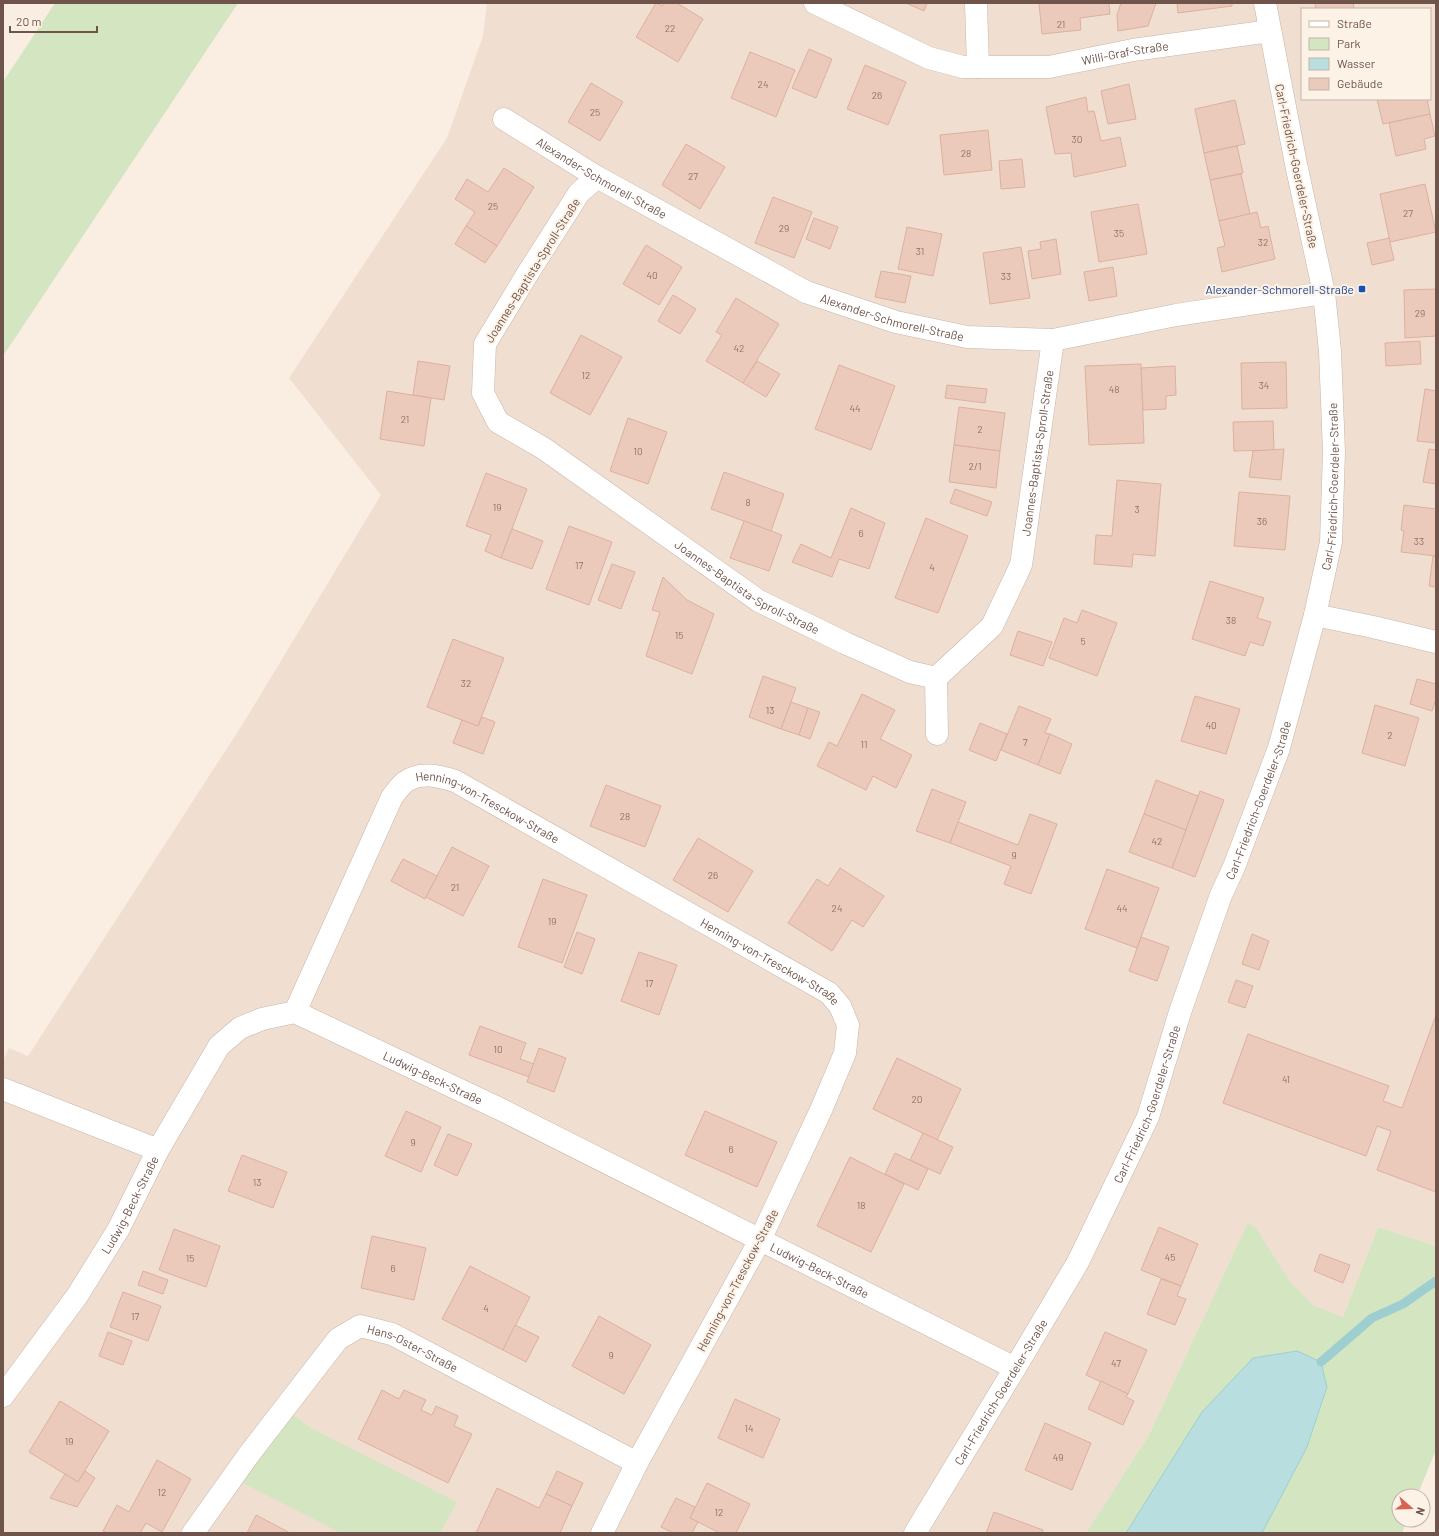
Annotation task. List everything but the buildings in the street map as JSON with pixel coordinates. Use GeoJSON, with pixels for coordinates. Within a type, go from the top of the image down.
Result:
{"type":"FeatureCollection","features":[{"type":"Feature","properties":{"kind":"street","name":"Willi-Graf-Straße"},"geometry":{"type":"LineString","coordinates":[[815,3],[929,58],[963,67],[1048,67],[1133,50],[1270,31]]}},
{"type":"Feature","properties":{"kind":"street"},"geometry":{"type":"LineString","coordinates":[[976,3],[978,67]]}},
{"type":"Feature","properties":{"kind":"street","name":"Carl-Friedrich-Goerdeler-Straße"},"geometry":{"type":"LineString","coordinates":[[915,1533],[1078,1262],[1148,1117],[1180,1012],[1221,895],[1234,867],[1279,748],[1315,615],[1331,542],[1334,452],[1330,351],[1324,293],[1265,3]]}},
{"type":"Feature","properties":{"kind":"street","name":"Alexander-Schmorell-Straße"},"geometry":{"type":"LineString","coordinates":[[504,119],[597,177],[806,292],[896,322],[960,335],[1053,340],[1176,315],[1324,293]]}},
{"type":"Feature","properties":{"kind":"street","name":"Joannes-Baptista-Sproll-Straße"},"geometry":{"type":"LineString","coordinates":[[597,177],[580,193],[528,273],[485,344],[483,393],[498,422],[543,448],[759,601],[910,672],[936,678],[992,626],[1021,565],[1053,340]]}},
{"type":"Feature","properties":{"kind":"street"},"geometry":{"type":"LineString","coordinates":[[1315,615],[1436,642]]}},
{"type":"Feature","properties":{"kind":"street"},"geometry":{"type":"LineString","coordinates":[[936,678],[937,734]]}},
{"type":"Feature","properties":{"kind":"street","name":"Henning-von-Tresckow-Straße"},"geometry":{"type":"LineString","coordinates":[[295,1012],[392,796],[405,782],[418,776],[436,776],[455,781],[829,993],[840,1006],[848,1025],[845,1053],[818,1116],[760,1240],[637,1462],[602,1533]]}},
{"type":"Feature","properties":{"kind":"street","name":"Ludwig-Beck-Straße"},"geometry":{"type":"LineString","coordinates":[[3,1396],[81,1289],[118,1230],[158,1150],[220,1046],[240,1028],[262,1019],[295,1012],[500,1109],[1015,1368]]}},
{"type":"Feature","properties":{"kind":"street"},"geometry":{"type":"LineString","coordinates":[[3,1089],[158,1150]]}},
{"type":"Feature","properties":{"kind":"street","name":"Hans-Oster-Straße"},"geometry":{"type":"LineString","coordinates":[[193,1533],[250,1453],[338,1339],[360,1326],[392,1334],[637,1462]]}},
{"type":"Feature","properties":{"kind":"shaded area"},"geometry":{"type":"Polygon","coordinates":[[[487,3],[1436,3],[1436,1246],[1378,1227],[1343,1317],[1315,1306],[1290,1281],[1256,1228],[1248,1222],[1149,1435],[1086,1533],[3,1533],[3,1061],[9,1048],[28,1056],[244,722],[381,495],[289,378],[447,138],[483,36],[487,3]]]}},
{"type":"Feature","properties":{"kind":"green space"},"geometry":{"type":"Polygon","coordinates":[[[55,3],[238,3],[3,356],[3,82],[55,3]]]}},
{"type":"Feature","properties":{"kind":"green space"},"geometry":{"type":"Polygon","coordinates":[[[1248,1222],[1256,1228],[1290,1281],[1315,1306],[1343,1317],[1378,1227],[1436,1246],[1436,1450],[1420,1488],[1391,1488],[1391,1528],[1404,1528],[1402,1533],[1086,1533],[1149,1435],[1248,1222]]]}},
{"type":"Feature","properties":{"kind":"green space"},"geometry":{"type":"Polygon","coordinates":[[[290,1413],[309,1427],[457,1502],[440,1533],[341,1533],[241,1482],[290,1413]]]}},
{"type":"Feature","properties":{"kind":"water"},"geometry":{"type":"Polygon","coordinates":[[[1297,1351],[1321,1362],[1327,1387],[1307,1447],[1262,1533],[1126,1533],[1202,1412],[1253,1358],[1297,1351]]]}},
{"type":"Feature","properties":{"kind":"waterway"},"geometry":{"type":"LineString","coordinates":[[1321,1362],[1372,1318],[1403,1304],[1436,1281]]}},
{"type":"Feature","properties":{"kind":"place","name":"Alexander-Schmorell-Straße"},"geometry":{"type":"Point","coordinates":[1362,289]}}]}
